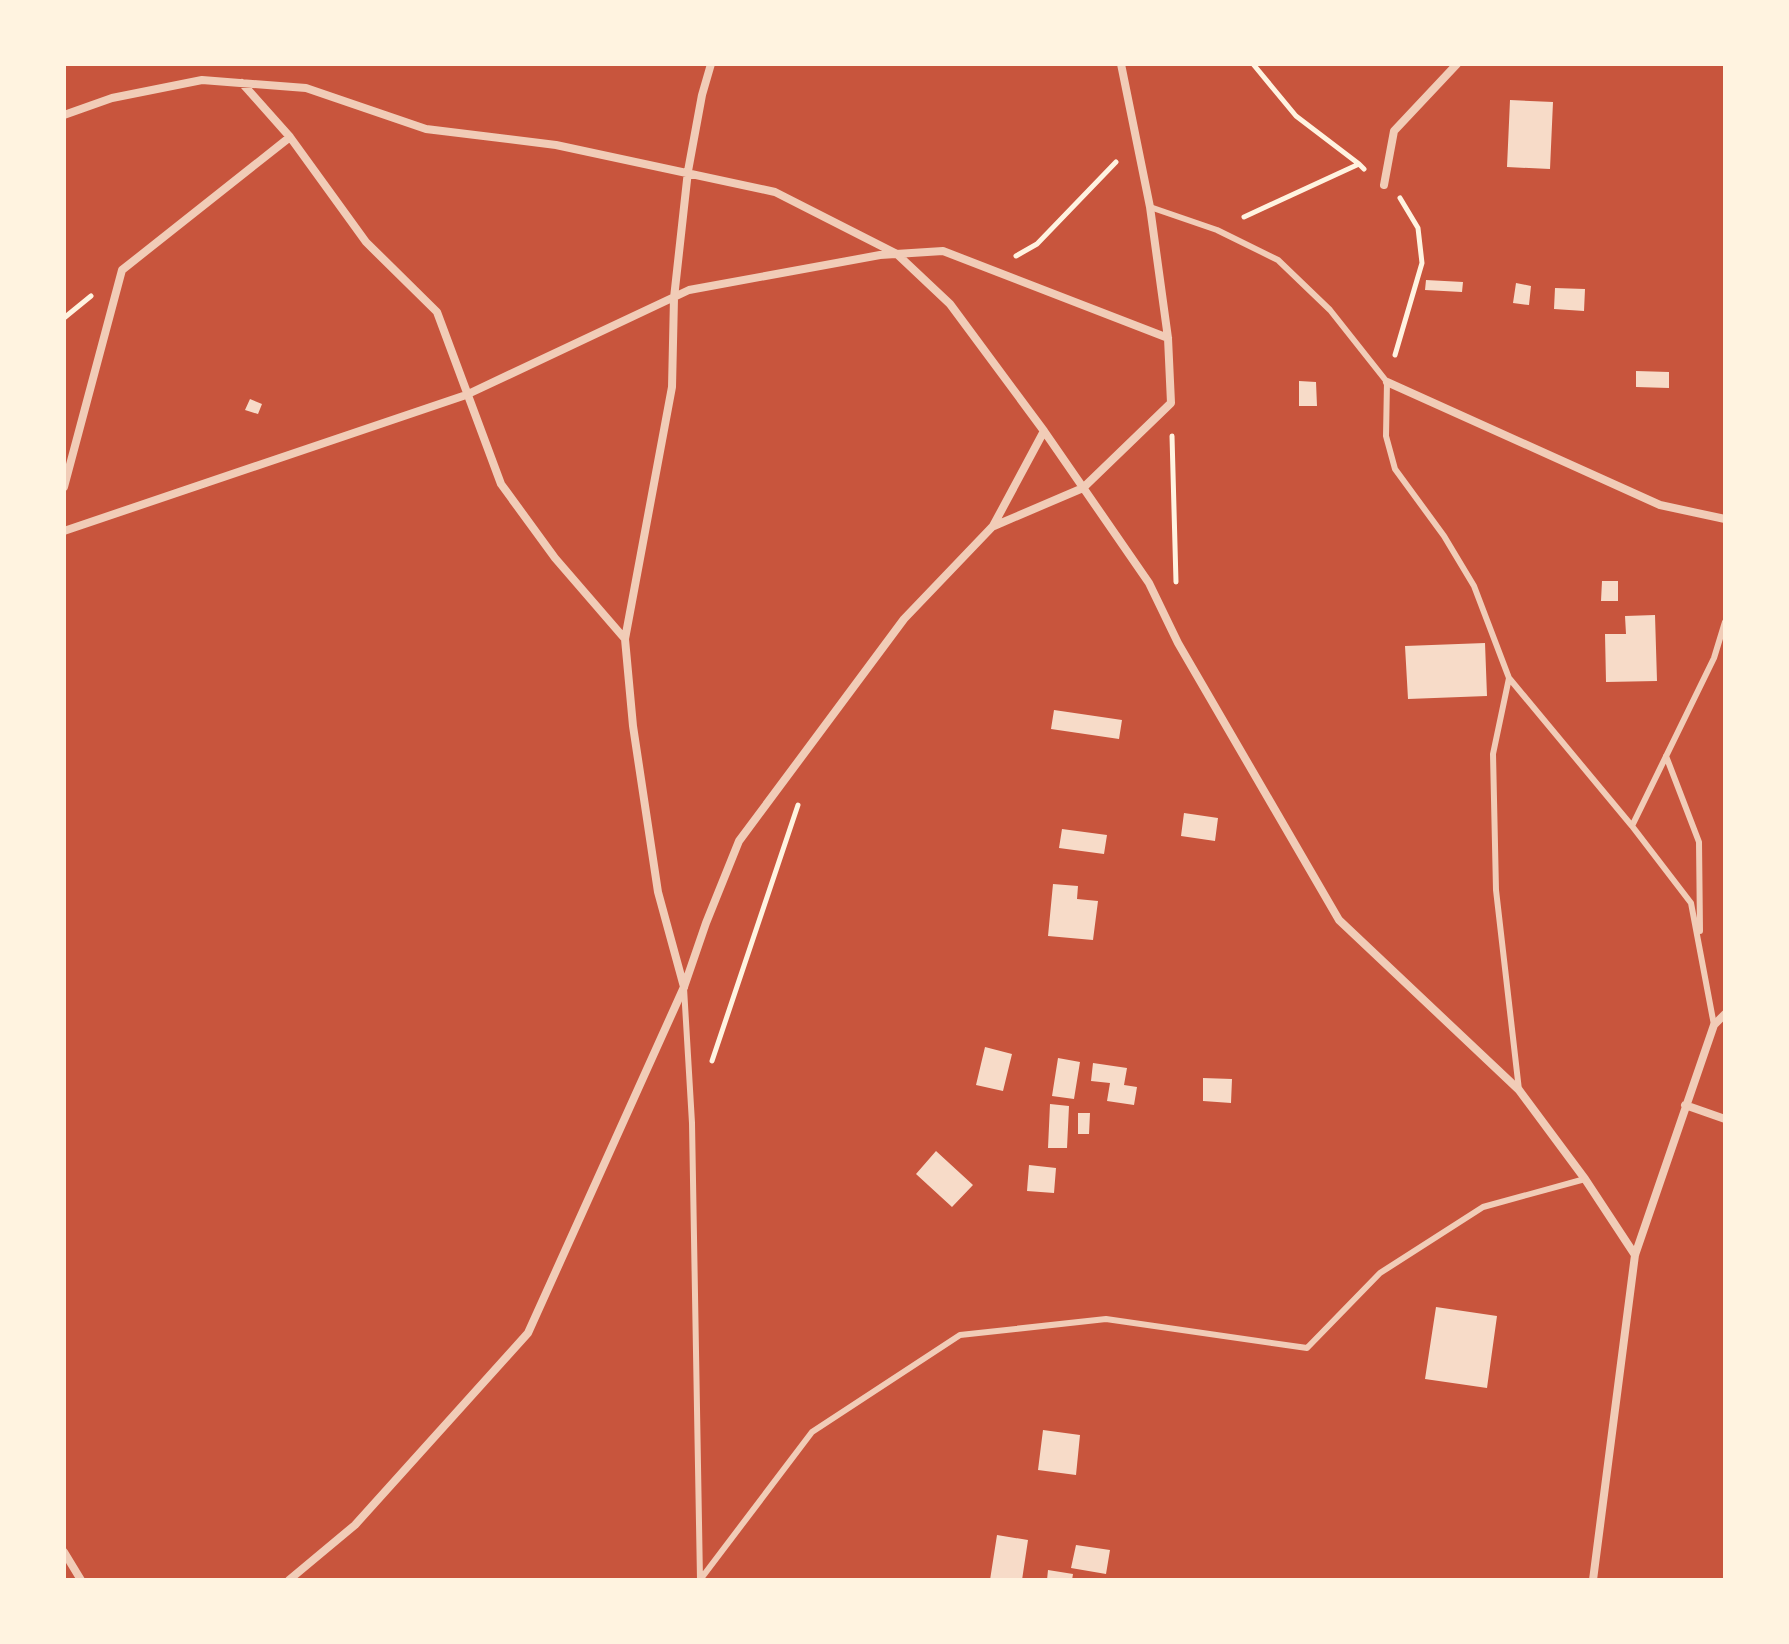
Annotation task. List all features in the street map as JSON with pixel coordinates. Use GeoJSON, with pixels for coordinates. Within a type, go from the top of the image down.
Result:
{"type":"FeatureCollection","features":[{"type":"Feature","properties":{"kind":"street"},"geometry":{"type":"LineString","coordinates":[[684,987],[658,892],[633,726],[625,639],[672,387],[674,298],[688,171],[711,64]]}},
{"type":"Feature","properties":{"kind":"street"},"geometry":{"type":"LineString","coordinates":[[993,526],[1083,488],[1171,403],[1168,338],[1150,207],[1121,64]]}},
{"type":"Feature","properties":{"kind":"street"},"geometry":{"type":"LineString","coordinates":[[1384,185],[1394,131],[1457,64]]}},
{"type":"Feature","properties":{"kind":"street"},"geometry":{"type":"LineString","coordinates":[[64,115],[112,98],[202,80],[306,88],[426,129],[556,145],[775,192],[897,254],[950,304],[1044,431],[1149,583],[1178,643],[1339,920],[1519,1090],[1585,1179],[1635,1255]]}},
{"type":"Feature","properties":{"kind":"street"},"geometry":{"type":"LineString","coordinates":[[242,83],[290,137],[366,242],[437,312],[501,484],[555,558],[625,639]]}},
{"type":"Feature","properties":{"kind":"street"},"geometry":{"type":"LineString","coordinates":[[64,487],[122,270],[290,137]]}},
{"type":"Feature","properties":{"kind":"street"},"geometry":{"type":"LineString","coordinates":[[64,531],[466,395],[689,290],[880,255],[943,251],[1168,338]]}},
{"type":"Feature","properties":{"kind":"street"},"geometry":{"type":"LineString","coordinates":[[1387,382],[1660,505],[1725,519]]}},
{"type":"Feature","properties":{"kind":"street"},"geometry":{"type":"LineString","coordinates":[[289,1580],[355,1525],[528,1333],[684,987],[739,841],[904,619],[993,526],[1044,431]]}},
{"type":"Feature","properties":{"kind":"street"},"geometry":{"type":"LineString","coordinates":[[1593,1580],[1635,1255],[1714,1025],[1725,1014]]}},
{"type":"Feature","properties":{"kind":"street"},"geometry":{"type":"LineString","coordinates":[[1685,1105],[1725,1119]]}},
{"type":"Feature","properties":{"kind":"street"},"geometry":{"type":"LineString","coordinates":[[64,1552],[81,1580]]}},
{"type":"Feature","properties":{"kind":"lane"},"geometry":{"type":"LineString","coordinates":[[1150,207],[1217,230],[1278,260],[1330,310],[1387,382],[1386,436],[1395,469],[1444,536],[1474,586],[1509,678],[1632,826],[1691,903],[1714,1025]]}},
{"type":"Feature","properties":{"kind":"lane"},"geometry":{"type":"LineString","coordinates":[[1632,826],[1714,658],[1725,622]]}},
{"type":"Feature","properties":{"kind":"lane"},"geometry":{"type":"LineString","coordinates":[[1509,678],[1493,754],[1496,890],[1519,1090]]}},
{"type":"Feature","properties":{"kind":"lane"},"geometry":{"type":"LineString","coordinates":[[1666,756],[1699,842],[1700,950]]}},
{"type":"Feature","properties":{"kind":"lane"},"geometry":{"type":"LineString","coordinates":[[684,987],[692,1123],[700,1580]]}},
{"type":"Feature","properties":{"kind":"lane"},"geometry":{"type":"LineString","coordinates":[[700,1580],[812,1432],[960,1335],[1106,1319],[1307,1348],[1380,1273],[1483,1207],[1585,1179]]}},
{"type":"Feature","properties":{"kind":"path"},"geometry":{"type":"LineString","coordinates":[[1253,64],[1296,116],[1400,198],[1418,228],[1422,263],[1387,382]]}},
{"type":"Feature","properties":{"kind":"path"},"geometry":{"type":"LineString","coordinates":[[991,270],[1037,244],[1091,185],[1136,143]]}},
{"type":"Feature","properties":{"kind":"path"},"geometry":{"type":"LineString","coordinates":[[1217,230],[1359,164]]}},
{"type":"Feature","properties":{"kind":"path"},"geometry":{"type":"LineString","coordinates":[[1171,403],[1177,595]]}},
{"type":"Feature","properties":{"kind":"path"},"geometry":{"type":"LineString","coordinates":[[712,1063],[802,792]]}},
{"type":"Feature","properties":{"kind":"building"},"geometry":{"type":"Polygon","coordinates":[[[1510,100],[1553,102],[1550,169],[1507,167],[1510,100]]]}},
{"type":"Feature","properties":{"kind":"building"},"geometry":{"type":"Polygon","coordinates":[[[1426,280],[1463,282],[1462,292],[1425,290],[1426,280]]]}},
{"type":"Feature","properties":{"kind":"building"},"geometry":{"type":"Polygon","coordinates":[[[1516,283],[1531,286],[1529,305],[1513,303],[1516,283]]]}},
{"type":"Feature","properties":{"kind":"building"},"geometry":{"type":"Polygon","coordinates":[[[1555,288],[1585,289],[1584,311],[1554,309],[1555,288]]]}},
{"type":"Feature","properties":{"kind":"building"},"geometry":{"type":"Polygon","coordinates":[[[1636,371],[1669,372],[1669,388],[1636,387],[1636,371]]]}},
{"type":"Feature","properties":{"kind":"building"},"geometry":{"type":"Polygon","coordinates":[[[1299,381],[1316,382],[1317,406],[1299,406],[1299,381]]]}},
{"type":"Feature","properties":{"kind":"building"},"geometry":{"type":"Polygon","coordinates":[[[250,399],[262,404],[258,414],[245,410],[250,399]]]}},
{"type":"Feature","properties":{"kind":"building"},"geometry":{"type":"Polygon","coordinates":[[[1602,581],[1618,581],[1618,601],[1601,601],[1602,581]]]}},
{"type":"Feature","properties":{"kind":"building"},"geometry":{"type":"Polygon","coordinates":[[[1655,615],[1657,681],[1606,682],[1605,634],[1626,634],[1625,616],[1655,615]]]}},
{"type":"Feature","properties":{"kind":"building"},"geometry":{"type":"Polygon","coordinates":[[[1485,643],[1487,696],[1408,699],[1405,646],[1485,643]]]}},
{"type":"Feature","properties":{"kind":"building"},"geometry":{"type":"Polygon","coordinates":[[[1054,710],[1122,720],[1119,739],[1051,729],[1054,710]]]}},
{"type":"Feature","properties":{"kind":"building"},"geometry":{"type":"Polygon","coordinates":[[[1184,813],[1218,818],[1215,841],[1181,836],[1184,813]]]}},
{"type":"Feature","properties":{"kind":"building"},"geometry":{"type":"Polygon","coordinates":[[[1062,829],[1107,835],[1104,854],[1059,848],[1062,829]]]}},
{"type":"Feature","properties":{"kind":"building"},"geometry":{"type":"Polygon","coordinates":[[[1053,884],[1078,886],[1077,899],[1098,901],[1093,940],[1048,936],[1053,884]]]}},
{"type":"Feature","properties":{"kind":"building"},"geometry":{"type":"Polygon","coordinates":[[[985,1047],[1012,1054],[1003,1091],[976,1085],[985,1047]]]}},
{"type":"Feature","properties":{"kind":"building"},"geometry":{"type":"Polygon","coordinates":[[[1058,1058],[1080,1062],[1074,1099],[1052,1096],[1058,1058]]]}},
{"type":"Feature","properties":{"kind":"building"},"geometry":{"type":"Polygon","coordinates":[[[1093,1063],[1127,1068],[1124,1085],[1137,1087],[1134,1105],[1107,1101],[1110,1083],[1091,1081],[1093,1063]]]}},
{"type":"Feature","properties":{"kind":"building"},"geometry":{"type":"Polygon","coordinates":[[[1203,1078],[1232,1079],[1231,1103],[1203,1101],[1203,1078]]]}},
{"type":"Feature","properties":{"kind":"building"},"geometry":{"type":"Polygon","coordinates":[[[1050,1104],[1069,1106],[1067,1148],[1048,1148],[1050,1104]]]}},
{"type":"Feature","properties":{"kind":"building"},"geometry":{"type":"Polygon","coordinates":[[[1078,1113],[1090,1113],[1089,1134],[1078,1134],[1078,1113]]]}},
{"type":"Feature","properties":{"kind":"building"},"geometry":{"type":"Polygon","coordinates":[[[936,1151],[973,1185],[952,1207],[916,1174],[936,1151]]]}},
{"type":"Feature","properties":{"kind":"building"},"geometry":{"type":"Polygon","coordinates":[[[1029,1165],[1056,1168],[1054,1193],[1027,1191],[1029,1165]]]}},
{"type":"Feature","properties":{"kind":"building"},"geometry":{"type":"Polygon","coordinates":[[[1436,1307],[1497,1316],[1487,1388],[1425,1379],[1436,1307]]]}},
{"type":"Feature","properties":{"kind":"building"},"geometry":{"type":"Polygon","coordinates":[[[1043,1430],[1080,1435],[1076,1475],[1038,1470],[1043,1430]]]}},
{"type":"Feature","properties":{"kind":"building"},"geometry":{"type":"Polygon","coordinates":[[[997,1535],[1028,1540],[1022,1580],[990,1580],[997,1535]]]}},
{"type":"Feature","properties":{"kind":"building"},"geometry":{"type":"Polygon","coordinates":[[[1076,1545],[1110,1550],[1106,1574],[1071,1568],[1076,1545]]]}},
{"type":"Feature","properties":{"kind":"building"},"geometry":{"type":"Polygon","coordinates":[[[1048,1570],[1073,1574],[1072,1580],[1047,1580],[1048,1570]]]}}]}
